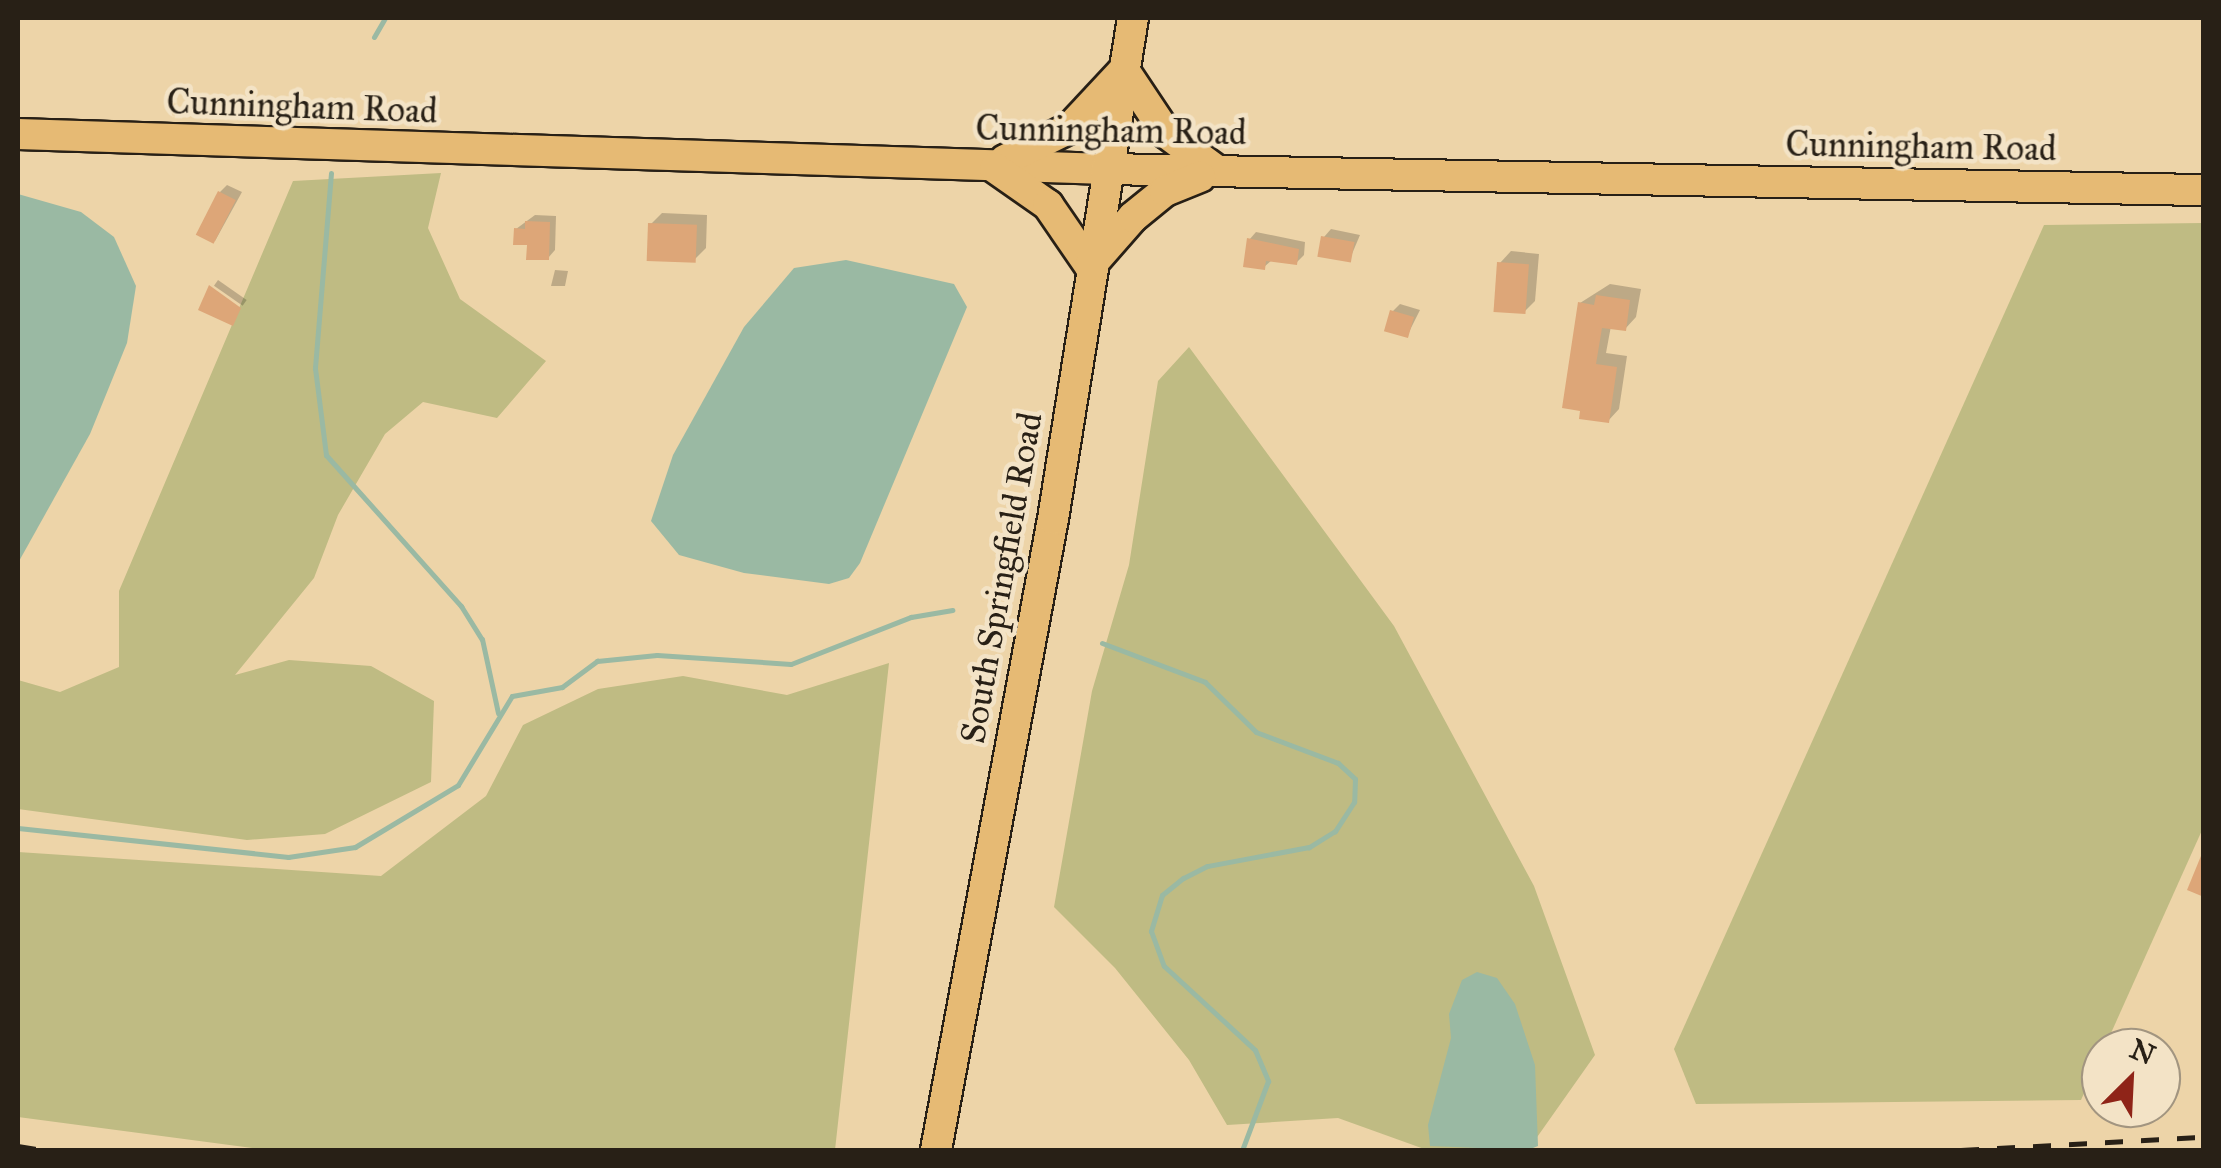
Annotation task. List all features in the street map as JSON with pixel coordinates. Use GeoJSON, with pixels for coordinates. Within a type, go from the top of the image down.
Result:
{"type":"FeatureCollection","features":[{"type":"Feature","properties":{"kind":"main road","name":"South Springfield Road"},"geometry":{"type":"LineString","coordinates":[[937,1147],[1053,519],[1090,266],[1134,18]]}},
{"type":"Feature","properties":{"kind":"main road"},"geometry":{"type":"LineString","coordinates":[[1124,70],[1166,133],[1216,170],[1165,190],[1090,266],[1048,205],[992,166],[1070,128],[1124,70]]}},
{"type":"Feature","properties":{"kind":"main road","name":"Cunningham Road"},"geometry":{"type":"LineString","coordinates":[[18,134],[1106,169],[2204,190]]}},
{"type":"Feature","properties":{"kind":"shaded area"},"geometry":{"type":"Polygon","coordinates":[[[441,173],[428,228],[460,299],[546,361],[497,418],[423,402],[385,434],[338,515],[314,578],[235,675],[289,660],[371,666],[434,701],[431,782],[325,834],[247,840],[18,809],[18,680],[60,692],[119,667],[119,591],[293,181],[441,173]]]}},
{"type":"Feature","properties":{"kind":"shaded area"},"geometry":{"type":"Polygon","coordinates":[[[18,194],[81,212],[114,237],[136,286],[127,343],[90,434],[18,563],[18,194]]]}},
{"type":"Feature","properties":{"kind":"shaded area"},"geometry":{"type":"Polygon","coordinates":[[[2203,223],[2203,828],[2113,1028],[2081,1028],[2081,1100],[1696,1104],[1674,1049],[2044,225],[2203,223]]]}},
{"type":"Feature","properties":{"kind":"shaded area"},"geometry":{"type":"Polygon","coordinates":[[[846,260],[954,284],[967,307],[860,563],[849,578],[829,584],[744,573],[679,555],[651,521],[673,455],[744,327],[794,268],[846,260]]]}},
{"type":"Feature","properties":{"kind":"shaded area"},"geometry":{"type":"Polygon","coordinates":[[[1189,347],[1394,626],[1534,886],[1595,1055],[1528,1150],[1427,1150],[1338,1118],[1227,1125],[1189,1060],[1115,968],[1054,907],[1092,691],[1129,565],[1158,381],[1189,347]]]}},
{"type":"Feature","properties":{"kind":"shaded area"},"geometry":{"type":"Polygon","coordinates":[[[889,663],[835,1150],[268,1150],[18,1117],[18,852],[381,876],[486,796],[523,725],[598,689],[683,676],[787,695],[889,663]]]}},
{"type":"Feature","properties":{"kind":"shaded area"},"geometry":{"type":"Polygon","coordinates":[[[1477,972],[1497,978],[1515,1004],[1535,1065],[1538,1146],[1528,1150],[1430,1146],[1428,1125],[1451,1038],[1449,1014],[1462,980],[1477,972]]]}},
{"type":"Feature","properties":{"kind":"building"},"geometry":{"type":"Polygon","coordinates":[[[218,191],[236,200],[214,244],[196,235],[218,191]]]}},
{"type":"Feature","properties":{"kind":"building"},"geometry":{"type":"Polygon","coordinates":[[[525,221],[550,222],[549,260],[526,260],[527,245],[513,245],[514,228],[525,229],[525,221]]]}},
{"type":"Feature","properties":{"kind":"building"},"geometry":{"type":"Polygon","coordinates":[[[648,223],[697,225],[696,263],[647,261],[648,223]]]}},
{"type":"Feature","properties":{"kind":"building"},"geometry":{"type":"Polygon","coordinates":[[[1321,236],[1354,242],[1351,263],[1317,257],[1321,236]]]}},
{"type":"Feature","properties":{"kind":"building"},"geometry":{"type":"Polygon","coordinates":[[[1247,238],[1299,249],[1297,265],[1266,261],[1265,270],[1243,267],[1247,238]]]}},
{"type":"Feature","properties":{"kind":"building"},"geometry":{"type":"Polygon","coordinates":[[[1497,262],[1529,264],[1525,314],[1494,312],[1497,262]]]}},
{"type":"Feature","properties":{"kind":"building"},"geometry":{"type":"Polygon","coordinates":[[[209,285],[241,308],[233,326],[198,310],[209,285]]]}},
{"type":"Feature","properties":{"kind":"building"},"geometry":{"type":"Polygon","coordinates":[[[1596,295],[1630,300],[1626,331],[1602,328],[1596,364],[1617,367],[1609,423],[1579,419],[1580,411],[1562,408],[1578,302],[1594,305],[1596,295]]]}},
{"type":"Feature","properties":{"kind":"building"},"geometry":{"type":"Polygon","coordinates":[[[1390,310],[1414,317],[1408,338],[1384,331],[1390,310]]]}},
{"type":"Feature","properties":{"kind":"building"},"geometry":{"type":"Polygon","coordinates":[[[2204,851],[2204,897],[2187,890],[2204,851]]]}},
{"type":"Feature","properties":{"kind":"waterway"},"geometry":{"type":"LineString","coordinates":[[374,37],[385,18]]}},
{"type":"Feature","properties":{"kind":"waterway"},"geometry":{"type":"LineString","coordinates":[[331,173],[315,368],[326,455],[461,606],[482,639],[498,713]]}},
{"type":"Feature","properties":{"kind":"waterway"},"geometry":{"type":"LineString","coordinates":[[18,828],[288,857],[355,847],[458,785],[512,696],[562,687],[597,661],[657,655],[791,664],[911,617],[952,610]]}},
{"type":"Feature","properties":{"kind":"waterway"},"geometry":{"type":"LineString","coordinates":[[1102,643],[1205,682],[1256,732],[1338,763],[1355,779],[1354,802],[1335,831],[1309,847],[1207,866],[1183,878],[1162,895],[1151,931],[1164,966],[1255,1050],[1268,1081],[1242,1150]]}},
{"type":"Feature","properties":{"kind":"railway"},"geometry":{"type":"LineString","coordinates":[[1961,1150],[2204,1137]]}},
{"type":"Feature","properties":{"kind":"railway"},"geometry":{"type":"LineString","coordinates":[[18,1146],[43,1150]]}}]}
